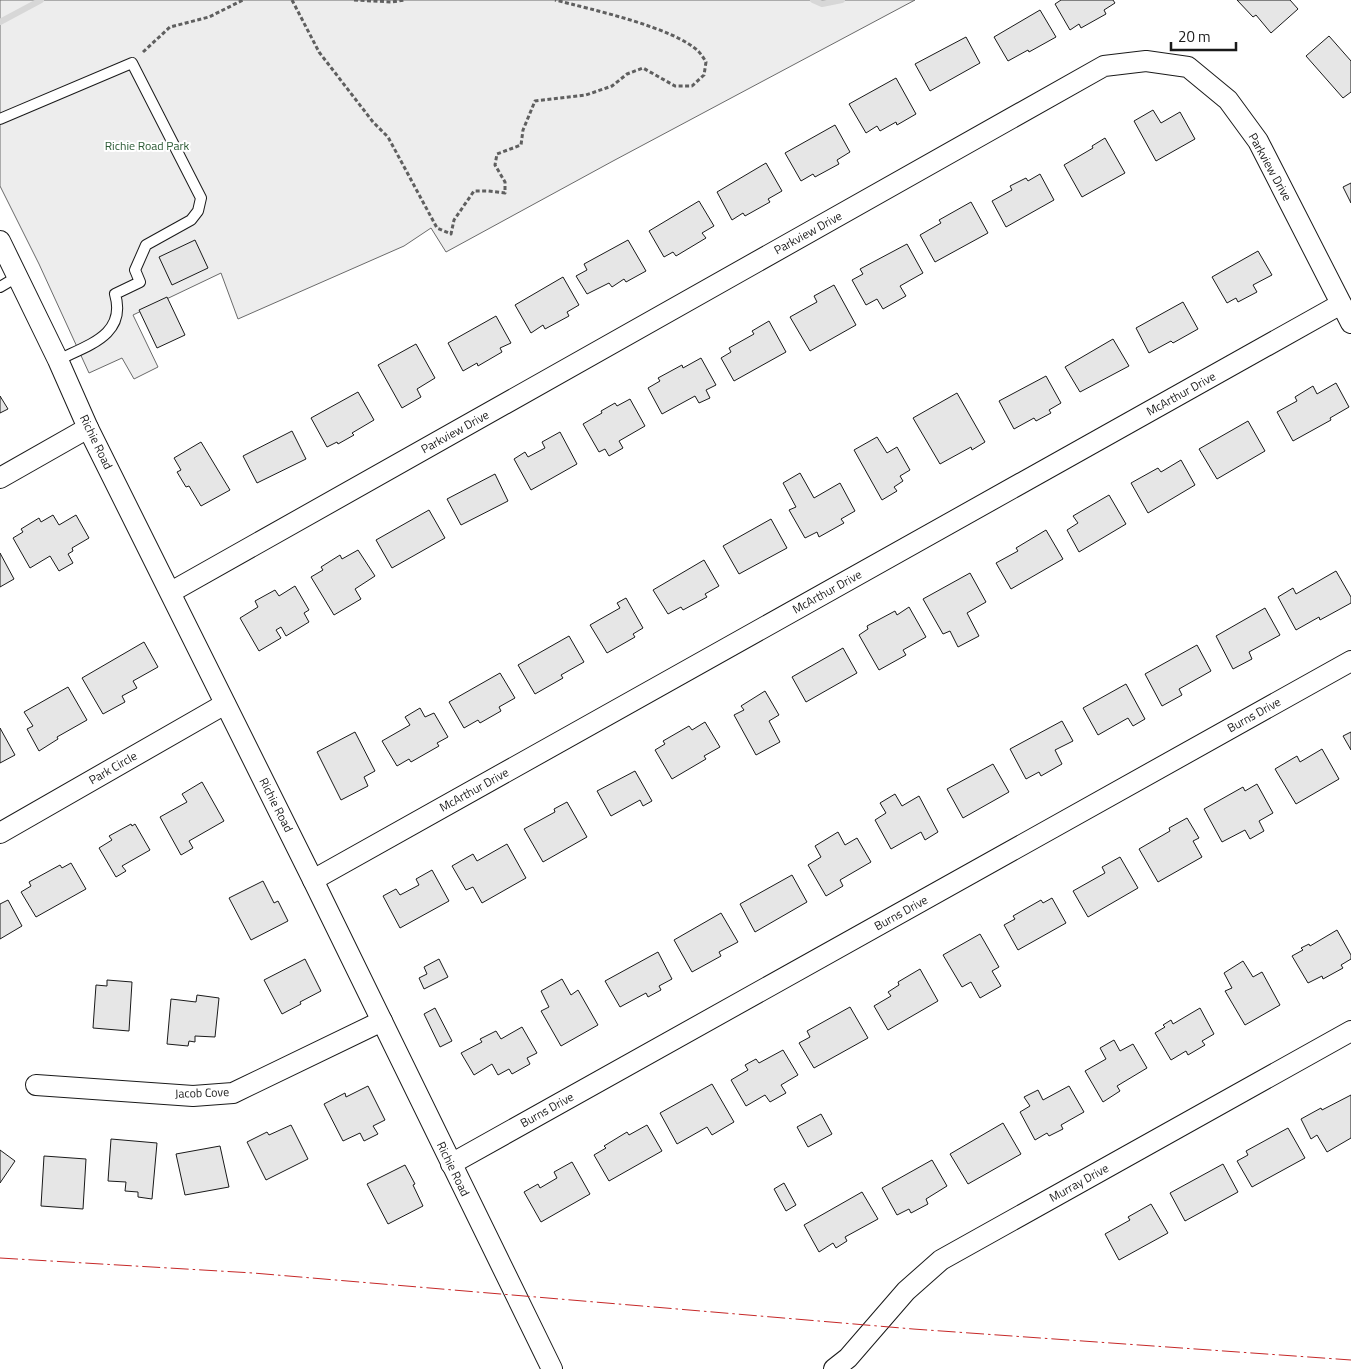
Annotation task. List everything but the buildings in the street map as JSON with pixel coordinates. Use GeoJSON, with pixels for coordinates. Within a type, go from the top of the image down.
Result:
{"type":"FeatureCollection","features":[{"type":"Feature","properties":{"kind":"street","name":"Parkview Drive"},"geometry":{"type":"LineString","coordinates":[[171,592],[1104,66],[1146,61],[1188,67],[1228,100],[1258,142],[1351,323]]}},
{"type":"Feature","properties":{"kind":"street","name":"Richie Road"},"geometry":{"type":"LineString","coordinates":[[0,241],[8,282],[58,360],[88,428],[171,592],[552,1369]]}},
{"type":"Feature","properties":{"kind":"street","name":"McArthur Drive"},"geometry":{"type":"LineString","coordinates":[[313,880],[1342,304]]}},
{"type":"Feature","properties":{"kind":"street"},"geometry":{"type":"LineString","coordinates":[[0,478],[88,428]]}},
{"type":"Feature","properties":{"kind":"street","name":"Burns Drive"},"geometry":{"type":"LineString","coordinates":[[451,1164],[1351,661]]}},
{"type":"Feature","properties":{"kind":"street","name":"Park Circle"},"geometry":{"type":"LineString","coordinates":[[0,833],[225,704]]}},
{"type":"Feature","properties":{"kind":"street","name":"Jacob Cove"},"geometry":{"type":"LineString","coordinates":[[36,1085],[193,1096],[233,1093],[382,1021]]}},
{"type":"Feature","properties":{"kind":"street","name":"Murray Drive"},"geometry":{"type":"LineString","coordinates":[[834,1369],[848,1358],[906,1291],[941,1260],[1351,1031]]}},
{"type":"Feature","properties":{"kind":"lane"},"geometry":{"type":"LineString","coordinates":[[0,119],[132,63],[201,198],[198,210],[191,220],[146,244],[135,270],[140,282],[115,294],[119,307],[114,326],[106,335],[93,343],[58,360]]}},
{"type":"Feature","properties":{"kind":"path"},"geometry":{"type":"LineString","coordinates":[[132,63],[170,27],[209,17],[243,0]]}},
{"type":"Feature","properties":{"kind":"path"},"geometry":{"type":"LineString","coordinates":[[292,0],[319,52],[373,122],[388,137],[437,228],[451,234],[454,220],[474,192],[488,191],[505,194],[505,182],[495,165],[498,154],[521,146],[523,130],[535,101],[586,95],[612,86],[627,74],[643,68],[675,86],[692,86],[704,75],[706,62],[699,52],[684,42],[656,29],[555,0]]}},
{"type":"Feature","properties":{"kind":"path"},"geometry":{"type":"LineString","coordinates":[[354,0],[392,2],[405,0]]}},
{"type":"Feature","properties":{"kind":"shaded area","name":"Richie Road Park"},"geometry":{"type":"Polygon","coordinates":[[[0,0],[915,0],[446,252],[431,228],[404,246],[238,319],[221,273],[133,315],[158,367],[134,379],[122,358],[89,373],[39,264],[0,186],[0,0]]]}},
{"type":"Feature","properties":{"kind":"waterway"},"geometry":{"type":"LineString","coordinates":[[0,22],[41,0]]}},
{"type":"Feature","properties":{"kind":"waterway"},"geometry":{"type":"LineString","coordinates":[[813,0],[822,4],[842,0]]}},
{"type":"Feature","properties":{"kind":"power"},"geometry":{"type":"LineString","coordinates":[[0,1258],[253,1273],[913,1329],[1351,1360]]}}]}
